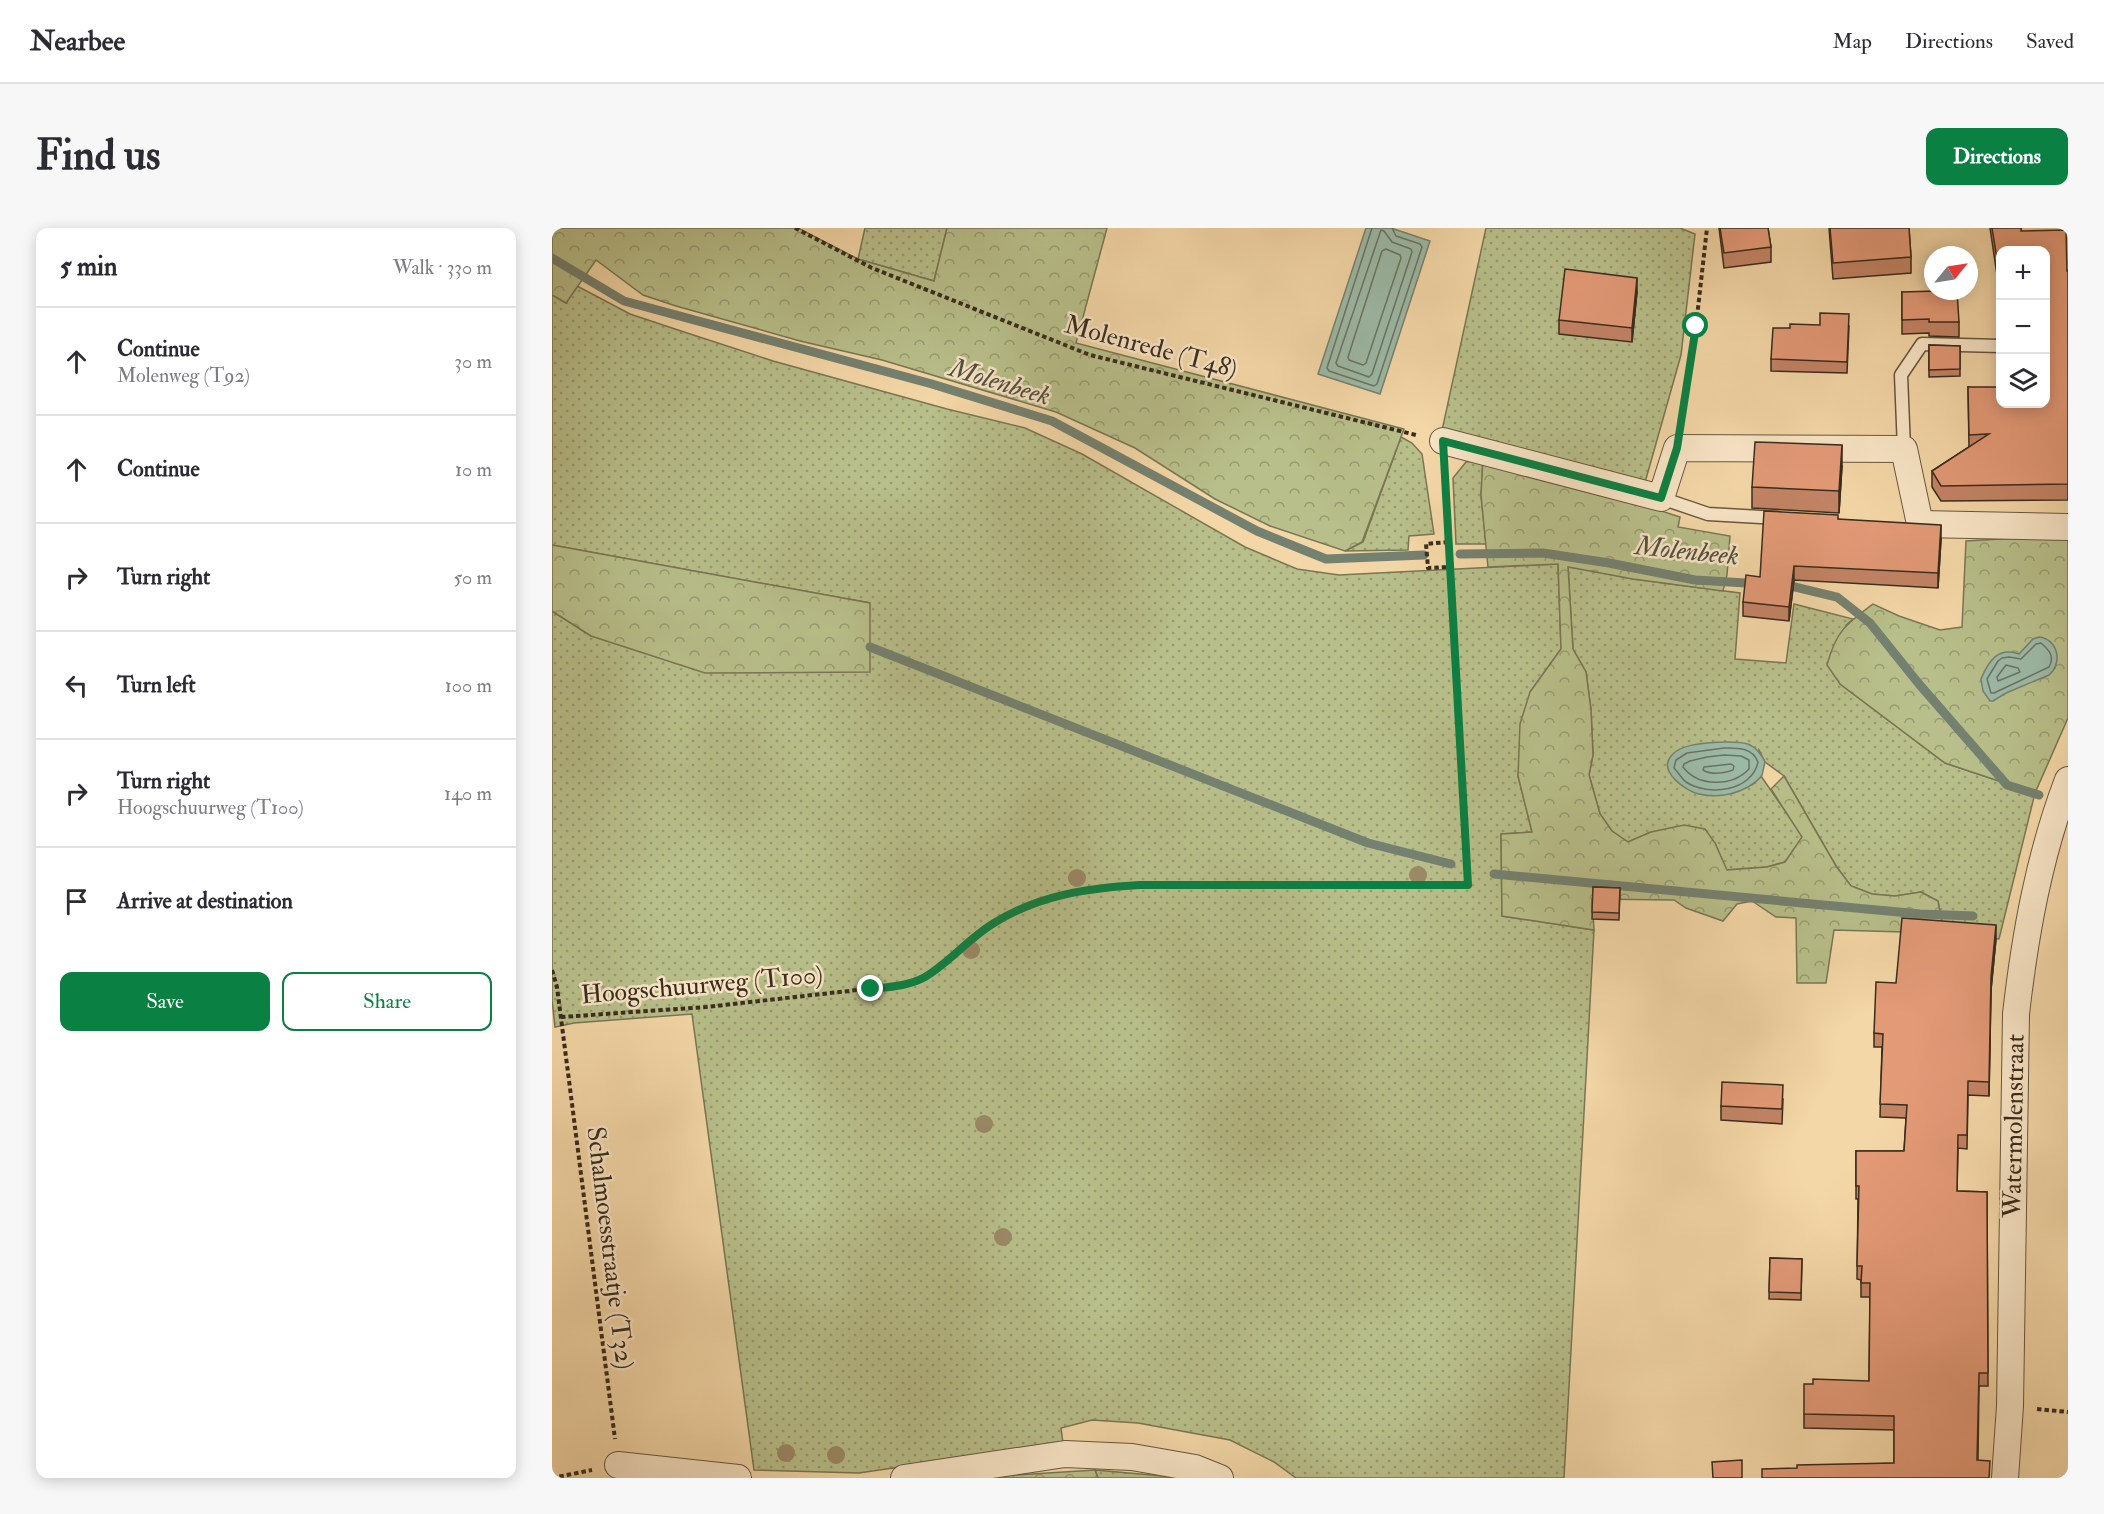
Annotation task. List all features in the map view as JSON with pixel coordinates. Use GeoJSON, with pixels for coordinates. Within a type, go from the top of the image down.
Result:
{"type":"FeatureCollection","features":[{"type":"Feature","properties":{"kind":"street"},"geometry":{"type":"LineString","coordinates":[[1443,441],[1661,498],[1677,448],[1904,449],[1916,524],[2068,527]]}},
{"type":"Feature","properties":{"kind":"street","name":"Watermolenstraat"},"geometry":{"type":"LineString","coordinates":[[2005,1478],[2010,1406],[2016,1014],[2022,955],[2034,895],[2055,816],[2068,780]]}},
{"type":"Feature","properties":{"kind":"street"},"geometry":{"type":"LineString","coordinates":[[904,1478],[1065,1454],[1131,1457],[1195,1468],[1220,1478]]}},
{"type":"Feature","properties":{"kind":"street"},"geometry":{"type":"LineString","coordinates":[[618,1465],[738,1478]]}},
{"type":"Feature","properties":{"kind":"lane"},"geometry":{"type":"LineString","coordinates":[[1904,449],[1901,375],[1922,344],[1996,346]]}},
{"type":"Feature","properties":{"kind":"lane"},"geometry":{"type":"LineString","coordinates":[[1661,498],[1708,514],[1792,519]]}},
{"type":"Feature","properties":{"kind":"path","name":"Molenrede (T48)"},"geometry":{"type":"LineString","coordinates":[[795,228],[872,268],[1090,356],[1443,441]]}},
{"type":"Feature","properties":{"kind":"path"},"geometry":{"type":"LineString","coordinates":[[1677,448],[1696,326],[1707,228]]}},
{"type":"Feature","properties":{"kind":"path"},"geometry":{"type":"LineString","coordinates":[[1443,441],[1448,542],[1449,567],[1428,568],[1426,544],[1448,542]]}},
{"type":"Feature","properties":{"kind":"path","name":"Hoogschuurweg (T100)"},"geometry":{"type":"LineString","coordinates":[[561,1017],[706,1007],[902,985],[924,978],[993,923],[1038,902],[1090,888],[1140,885],[1468,885],[1449,567]]}},
{"type":"Feature","properties":{"kind":"path","name":"Schalmoesstraatje (T32)"},"geometry":{"type":"LineString","coordinates":[[552,970],[557,987],[618,1465]]}},
{"type":"Feature","properties":{"kind":"path"},"geometry":{"type":"LineString","coordinates":[[552,1478],[618,1465]]}},
{"type":"Feature","properties":{"kind":"green space"},"geometry":{"type":"Polygon","coordinates":[[[552,228],[798,228],[858,259],[934,281],[947,228],[1107,228],[1076,343],[1404,429],[1362,542],[1345,551],[1270,526],[1215,499],[1135,448],[1056,412],[882,360],[800,341],[676,306],[643,295],[596,260],[566,303],[552,295],[552,228]]]}},
{"type":"Feature","properties":{"kind":"green space"},"geometry":{"type":"Polygon","coordinates":[[[865,228],[947,228],[934,281],[858,259],[865,228]]]}},
{"type":"Feature","properties":{"kind":"green space"},"geometry":{"type":"Polygon","coordinates":[[[1486,228],[1680,228],[1695,234],[1681,355],[1644,486],[1441,435],[1486,228]]]}},
{"type":"Feature","properties":{"kind":"green space"},"geometry":{"type":"Polygon","coordinates":[[[577,286],[630,314],[773,361],[1025,428],[1082,454],[1245,547],[1297,569],[1339,575],[1558,564],[1561,649],[1530,692],[1518,776],[1532,832],[1501,834],[1502,916],[1594,930],[1564,1478],[1296,1478],[1274,1462],[1230,1440],[1138,1423],[1092,1420],[1061,1428],[1063,1443],[859,1473],[754,1470],[692,1014],[574,1023],[555,1027],[552,1000],[552,611],[591,636],[870,603],[552,545],[552,295],[566,303],[577,286]]]}},
{"type":"Feature","properties":{"kind":"green space"},"geometry":{"type":"Polygon","coordinates":[[[1401,437],[1412,443],[1422,454],[1434,534],[1409,536],[1408,550],[1345,551],[1363,542],[1401,437]]]}},
{"type":"Feature","properties":{"kind":"green space"},"geometry":{"type":"Polygon","coordinates":[[[1483,459],[1481,495],[1486,544],[1456,544],[1453,478],[1466,462],[1483,459]]]}},
{"type":"Feature","properties":{"kind":"green space"},"geometry":{"type":"Polygon","coordinates":[[[1483,459],[1680,517],[1678,527],[1730,536],[1727,575],[1723,591],[1633,579],[1568,567],[1573,649],[1586,672],[1591,710],[1593,755],[1589,775],[1600,814],[1612,831],[1628,842],[1651,832],[1684,825],[1705,829],[1715,843],[1727,870],[1767,867],[1785,862],[1802,837],[1771,789],[1784,776],[1836,866],[1851,886],[1872,894],[1895,896],[1921,892],[1938,901],[1942,923],[1904,932],[1834,930],[1826,983],[1797,983],[1796,918],[1776,917],[1752,901],[1737,904],[1723,921],[1686,908],[1674,900],[1592,899],[1594,930],[1502,916],[1501,834],[1532,832],[1518,776],[1520,724],[1530,692],[1561,649],[1558,564],[1488,567],[1481,495],[1483,459]]]}},
{"type":"Feature","properties":{"kind":"green space"},"geometry":{"type":"Polygon","coordinates":[[[2068,535],[2068,718],[2035,793],[1945,763],[1840,684],[1827,665],[1834,644],[1843,629],[1873,604],[1940,630],[1962,627],[1966,541],[2068,535]]]}},
{"type":"Feature","properties":{"kind":"green space"},"geometry":{"type":"Polygon","coordinates":[[[552,545],[870,603],[870,672],[705,673],[591,636],[552,611],[552,545]]]}},
{"type":"Feature","properties":{"kind":"green space"},"geometry":{"type":"Polygon","coordinates":[[[1568,566],[1633,579],[1740,593],[1735,659],[1786,663],[1794,604],[1853,619],[1846,625],[1840,684],[1945,763],[2035,793],[1999,939],[1926,933],[1942,923],[1938,901],[1921,892],[1895,896],[1872,894],[1851,886],[1836,866],[1784,776],[1765,762],[1759,750],[1753,784],[1761,776],[1803,837],[1785,862],[1767,867],[1726,870],[1715,843],[1651,832],[1628,842],[1612,831],[1600,814],[1589,775],[1593,755],[1591,710],[1586,672],[1573,649],[1568,566]]]}},
{"type":"Feature","properties":{"kind":"green space"},"geometry":{"type":"Polygon","coordinates":[[[1095,1470],[1185,1478],[1098,1478],[1095,1470]]]}},
{"type":"Feature","properties":{"kind":"green space"},"geometry":{"type":"Polygon","coordinates":[[[1095,1470],[1098,1478],[968,1478],[1095,1470]]]}},
{"type":"Feature","properties":{"kind":"water"},"geometry":{"type":"Polygon","coordinates":[[[1366,228],[1391,228],[1430,241],[1380,394],[1318,374],[1366,228]]]}},
{"type":"Feature","properties":{"kind":"water"},"geometry":{"type":"Polygon","coordinates":[[[2039,637],[2051,642],[2054,647],[2057,658],[2053,670],[2049,675],[1990,701],[1983,691],[1981,679],[1987,667],[2000,654],[2012,652],[2019,654],[2033,639],[2039,637]]]}},
{"type":"Feature","properties":{"kind":"water"},"geometry":{"type":"Polygon","coordinates":[[[1723,742],[1748,744],[1757,750],[1765,762],[1762,775],[1758,780],[1736,792],[1712,796],[1687,789],[1675,780],[1668,768],[1668,762],[1675,752],[1695,744],[1723,742]]]}},
{"type":"Feature","properties":{"kind":"building"},"geometry":{"type":"Polygon","coordinates":[[[1720,228],[1768,228],[1771,247],[1724,253],[1720,228]]]}},
{"type":"Feature","properties":{"kind":"building"},"geometry":{"type":"Polygon","coordinates":[[[1830,228],[1909,228],[1911,257],[1833,263],[1830,228]]]}},
{"type":"Feature","properties":{"kind":"building"},"geometry":{"type":"Polygon","coordinates":[[[1992,228],[2021,228],[2021,231],[2066,230],[2068,484],[1941,486],[1932,471],[1989,434],[1969,435],[1968,387],[1996,387],[1996,408],[2050,408],[2050,246],[1996,246],[1996,253],[1992,228]]]}},
{"type":"Feature","properties":{"kind":"building"},"geometry":{"type":"Polygon","coordinates":[[[1565,269],[1637,278],[1632,328],[1559,320],[1565,269]]]}},
{"type":"Feature","properties":{"kind":"building"},"geometry":{"type":"Polygon","coordinates":[[[1902,292],[1924,292],[1924,300],[1958,300],[1959,322],[1929,322],[1929,319],[1902,320],[1902,292]]]}},
{"type":"Feature","properties":{"kind":"building"},"geometry":{"type":"Polygon","coordinates":[[[1820,313],[1849,314],[1847,362],[1771,359],[1773,328],[1790,328],[1790,324],[1820,325],[1820,313]]]}},
{"type":"Feature","properties":{"kind":"building"},"geometry":{"type":"Polygon","coordinates":[[[1929,345],[1960,346],[1960,369],[1929,370],[1929,345]]]}},
{"type":"Feature","properties":{"kind":"building"},"geometry":{"type":"Polygon","coordinates":[[[1755,442],[1842,445],[1839,491],[1752,487],[1755,442]]]}},
{"type":"Feature","properties":{"kind":"building"},"geometry":{"type":"Polygon","coordinates":[[[1764,511],[1838,515],[1838,519],[1941,525],[1938,573],[1794,566],[1789,607],[1743,602],[1746,575],[1760,577],[1764,511]]]}},
{"type":"Feature","properties":{"kind":"building"},"geometry":{"type":"Polygon","coordinates":[[[1593,887],[1620,888],[1619,913],[1592,912],[1593,887]]]}},
{"type":"Feature","properties":{"kind":"building"},"geometry":{"type":"Polygon","coordinates":[[[1902,918],[1996,925],[1991,977],[1989,1082],[1968,1081],[1967,1135],[1958,1135],[1957,1191],[1987,1192],[1988,1373],[1979,1373],[1977,1460],[1990,1461],[1989,1478],[1762,1478],[1762,1469],[1797,1468],[1797,1465],[1894,1463],[1894,1416],[1804,1414],[1804,1384],[1813,1384],[1813,1379],[1869,1381],[1870,1283],[1861,1283],[1862,1266],[1857,1266],[1859,1186],[1856,1186],[1856,1151],[1904,1151],[1907,1105],[1880,1104],[1883,1034],[1874,1033],[1876,982],[1896,983],[1902,918]]]}},
{"type":"Feature","properties":{"kind":"building"},"geometry":{"type":"Polygon","coordinates":[[[1722,1082],[1783,1085],[1782,1109],[1721,1106],[1722,1082]]]}},
{"type":"Feature","properties":{"kind":"building"},"geometry":{"type":"Polygon","coordinates":[[[1770,1258],[1802,1259],[1801,1293],[1769,1292],[1770,1258]]]}},
{"type":"Feature","properties":{"kind":"building"},"geometry":{"type":"Polygon","coordinates":[[[1742,1460],[1742,1478],[1713,1478],[1712,1462],[1742,1460]]]}},
{"type":"Feature","properties":{"kind":"waterway","name":"Molenbeek"},"geometry":{"type":"LineString","coordinates":[[552,258],[624,301],[932,384],[1052,421],[1257,531],[1326,559],[1424,555]]}},
{"type":"Feature","properties":{"kind":"waterway","name":"Molenbeek"},"geometry":{"type":"LineString","coordinates":[[1460,554],[1543,553],[1695,580],[1746,583],[1754,580]]}},
{"type":"Feature","properties":{"kind":"waterway","name":"Molenbeek"},"geometry":{"type":"LineString","coordinates":[[1783,584],[1837,597],[1870,623],[1919,684],[2007,785],[2039,795]]}},
{"type":"Feature","properties":{"kind":"waterway"},"geometry":{"type":"LineString","coordinates":[[870,647],[1368,843],[1451,864]]}},
{"type":"Feature","properties":{"kind":"waterway"},"geometry":{"type":"LineString","coordinates":[[1494,874],[1920,914],[1973,916]]}},
{"type":"Feature","properties":{"kind":"route"},"geometry":{"type":"LineString","coordinates":[[871,989],[902,985],[924,978],[993,923],[1038,902],[1090,888],[1140,885],[1468,885],[1443,441],[1661,498],[1677,448],[1696,326]]}}]}
